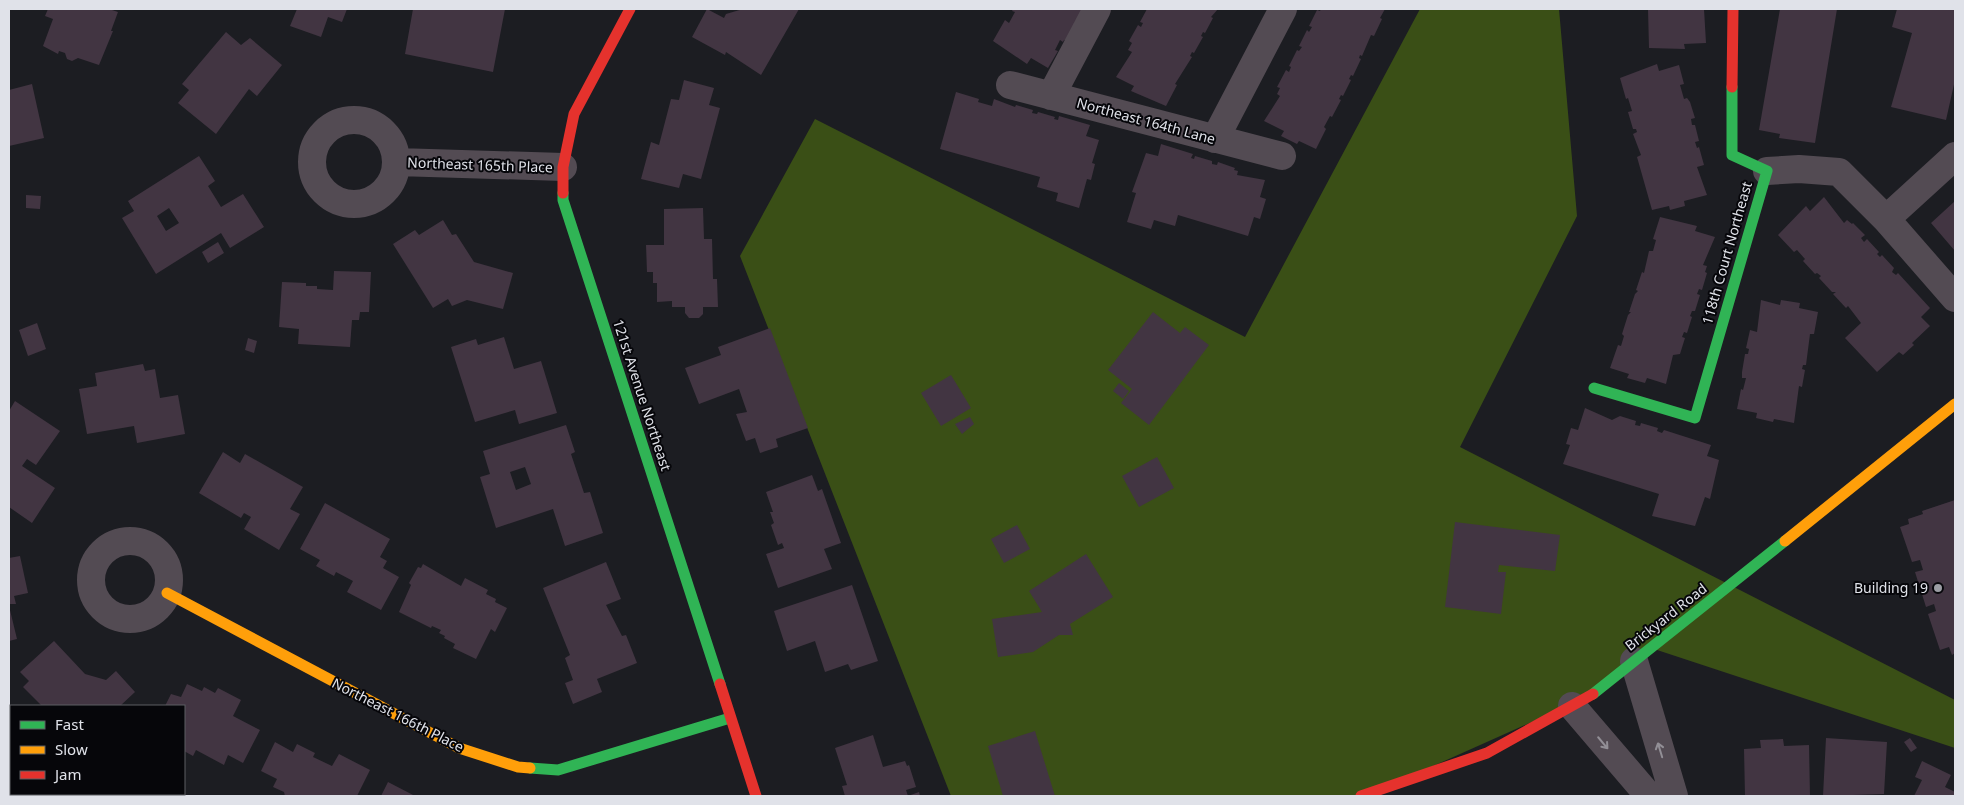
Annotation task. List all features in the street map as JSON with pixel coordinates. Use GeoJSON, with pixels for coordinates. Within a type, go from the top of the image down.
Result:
{"type":"FeatureCollection","features":[{"type":"Feature","properties":{"kind":"street","name":"121st Avenue Northeast"},"geometry":{"type":"LineString","coordinates":[[630,9],[574,114],[563,167],[563,200],[756,796]]}},
{"type":"Feature","properties":{"kind":"street"},"geometry":{"type":"LineString","coordinates":[[1051,96],[1098,9]]}},
{"type":"Feature","properties":{"kind":"street"},"geometry":{"type":"LineString","coordinates":[[1214,139],[1284,9]]}},
{"type":"Feature","properties":{"kind":"street","name":"118th Court Northeast"},"geometry":{"type":"LineString","coordinates":[[1594,388],[1695,418],[1766,171],[1732,155],[1733,9]]}},
{"type":"Feature","properties":{"kind":"street","name":"Northeast 164th Lane"},"geometry":{"type":"LineString","coordinates":[[1010,85],[1282,156]]}},
{"type":"Feature","properties":{"kind":"street"},"geometry":{"type":"LineString","coordinates":[[1886,219],[1955,156]]}},
{"type":"Feature","properties":{"kind":"street","name":"Northeast 165th Place"},"geometry":{"type":"LineString","coordinates":[[397,162],[563,167]]}},
{"type":"Feature","properties":{"kind":"street"},"geometry":{"type":"LineString","coordinates":[[1766,171],[1799,169],[1839,172],[1886,219],[1955,298]]}},
{"type":"Feature","properties":{"kind":"street","name":"Brickyard Road"},"geometry":{"type":"LineString","coordinates":[[1361,796],[1487,753],[1592,695],[1955,404]]}},
{"type":"Feature","properties":{"kind":"street","name":"Northeast 166th Place"},"geometry":{"type":"LineString","coordinates":[[167,593],[459,748],[518,767],[558,770],[730,718]]}},
{"type":"Feature","properties":{"kind":"street"},"geometry":{"type":"LineString","coordinates":[[1634,661],[1674,796]]}},
{"type":"Feature","properties":{"kind":"street"},"geometry":{"type":"LineString","coordinates":[[1572,706],[1649,796]]}},
{"type":"Feature","properties":{"kind":"green space"},"geometry":{"type":"Polygon","coordinates":[[[1420,9],[1559,9],[1577,216],[1460,447],[1955,700],[1955,748],[1651,648],[1592,695],[1366,796],[951,796],[740,256],[815,119],[1245,337],[1420,9]]]}},
{"type":"Feature","properties":{"kind":"building"},"geometry":{"type":"Polygon","coordinates":[[[48,9],[109,9],[118,12],[111,31],[113,31],[99,65],[78,58],[72,61],[67,59],[65,53],[59,51],[58,54],[43,46],[53,19],[45,16],[48,9]]]}},
{"type":"Feature","properties":{"kind":"building"},"geometry":{"type":"Polygon","coordinates":[[[297,9],[347,9],[342,22],[328,17],[321,37],[290,26],[297,9]]]}},
{"type":"Feature","properties":{"kind":"building"},"geometry":{"type":"Polygon","coordinates":[[[413,9],[505,9],[493,72],[405,54],[413,9]]]}},
{"type":"Feature","properties":{"kind":"building"},"geometry":{"type":"Polygon","coordinates":[[[707,9],[724,18],[726,14],[743,9],[799,9],[761,75],[726,52],[725,55],[692,37],[707,9]]]}},
{"type":"Feature","properties":{"kind":"building"},"geometry":{"type":"Polygon","coordinates":[[[1013,9],[1084,9],[1074,23],[1076,25],[1067,41],[1064,40],[1063,42],[1060,40],[1055,50],[1058,51],[1048,68],[1031,58],[1027,64],[993,41],[1005,20],[1009,23],[1015,12],[1012,11],[1013,9]]]}},
{"type":"Feature","properties":{"kind":"building"},"geometry":{"type":"Polygon","coordinates":[[[1147,9],[1218,9],[1211,17],[1213,18],[1205,33],[1203,32],[1201,36],[1203,37],[1194,53],[1192,52],[1190,56],[1192,57],[1175,84],[1177,85],[1166,106],[1131,91],[1134,86],[1116,77],[1132,52],[1128,50],[1132,43],[1129,41],[1138,25],[1141,27],[1143,23],[1140,22],[1147,9]]]}},
{"type":"Feature","properties":{"kind":"building"},"geometry":{"type":"Polygon","coordinates":[[[1321,9],[1385,9],[1374,36],[1371,35],[1362,56],[1360,55],[1359,58],[1361,59],[1353,76],[1351,75],[1349,79],[1351,80],[1343,96],[1341,95],[1339,99],[1341,100],[1324,127],[1326,129],[1316,149],[1299,141],[1297,144],[1281,136],[1284,131],[1264,121],[1280,96],[1277,94],[1280,88],[1277,87],[1286,70],[1289,72],[1291,67],[1289,66],[1297,50],[1299,51],[1302,47],[1299,46],[1307,30],[1309,32],[1312,27],[1309,26],[1317,10],[1320,11],[1321,9]]]}},
{"type":"Feature","properties":{"kind":"building"},"geometry":{"type":"Polygon","coordinates":[[[1648,9],[1704,9],[1706,43],[1684,44],[1685,49],[1649,48],[1648,9]]]}},
{"type":"Feature","properties":{"kind":"building"},"geometry":{"type":"Polygon","coordinates":[[[1780,9],[1837,9],[1815,143],[1779,138],[1780,134],[1759,130],[1780,9]]]}},
{"type":"Feature","properties":{"kind":"building"},"geometry":{"type":"Polygon","coordinates":[[[1897,9],[1955,9],[1955,80],[1946,120],[1891,107],[1912,33],[1892,27],[1897,9]]]}},
{"type":"Feature","properties":{"kind":"building"},"geometry":{"type":"Polygon","coordinates":[[[226,32],[241,45],[250,38],[282,65],[257,96],[249,89],[216,134],[178,103],[189,90],[182,84],[226,32]]]}},
{"type":"Feature","properties":{"kind":"building"},"geometry":{"type":"Polygon","coordinates":[[[1657,64],[1659,71],[1679,65],[1684,84],[1680,85],[1684,99],[1687,98],[1690,102],[1695,118],[1691,119],[1692,125],[1695,125],[1699,141],[1695,142],[1697,148],[1699,147],[1704,165],[1697,167],[1707,195],[1684,201],[1685,206],[1670,210],[1669,206],[1652,210],[1637,157],[1641,155],[1633,134],[1637,132],[1636,129],[1633,129],[1628,112],[1632,111],[1628,98],[1626,99],[1620,78],[1657,64]]]}},
{"type":"Feature","properties":{"kind":"building"},"geometry":{"type":"Polygon","coordinates":[[[684,80],[714,88],[709,105],[720,108],[701,179],[683,174],[679,188],[641,179],[651,142],[659,145],[671,99],[679,100],[684,80]]]}},
{"type":"Feature","properties":{"kind":"building"},"geometry":{"type":"Polygon","coordinates":[[[32,84],[44,138],[9,146],[9,90],[32,84]]]}},
{"type":"Feature","properties":{"kind":"building"},"geometry":{"type":"Polygon","coordinates":[[[956,92],[979,99],[978,102],[992,106],[994,99],[1015,107],[1016,105],[1033,110],[1032,113],[1037,114],[1038,112],[1055,117],[1054,119],[1058,120],[1059,116],[1090,125],[1086,136],[1099,140],[1092,163],[1095,164],[1091,180],[1087,179],[1079,208],[1056,201],[1058,193],[1037,187],[1040,177],[940,149],[956,92]]]}},
{"type":"Feature","properties":{"kind":"building"},"geometry":{"type":"Polygon","coordinates":[[[1161,144],[1193,154],[1191,158],[1194,159],[1195,156],[1212,161],[1212,164],[1217,165],[1218,162],[1235,168],[1234,170],[1238,171],[1237,175],[1265,180],[1260,197],[1266,199],[1260,219],[1254,217],[1248,236],[1178,215],[1175,226],[1154,220],[1151,229],[1127,222],[1136,193],[1132,192],[1146,153],[1158,156],[1161,144]]]}},
{"type":"Feature","properties":{"kind":"building"},"geometry":{"type":"Polygon","coordinates":[[[199,156],[215,181],[208,186],[221,207],[243,194],[264,227],[230,248],[221,233],[156,274],[122,218],[134,211],[128,201],[199,156]],[[169,208],[157,216],[166,231],[179,223],[169,208]]]}},
{"type":"Feature","properties":{"kind":"building"},"geometry":{"type":"Polygon","coordinates":[[[26,195],[41,196],[40,209],[26,208],[26,195]]]}},
{"type":"Feature","properties":{"kind":"building"},"geometry":{"type":"Polygon","coordinates":[[[1824,197],[1844,223],[1847,220],[1853,223],[1865,235],[1861,238],[1864,242],[1867,239],[1879,252],[1877,254],[1880,257],[1882,255],[1894,268],[1892,272],[1896,275],[1898,273],[1930,308],[1921,317],[1930,326],[1912,343],[1914,345],[1903,355],[1899,352],[1877,372],[1845,338],[1861,323],[1848,306],[1846,308],[1833,294],[1836,292],[1832,292],[1819,278],[1821,276],[1817,273],[1815,274],[1803,261],[1805,259],[1797,250],[1794,252],[1778,235],[1806,206],[1810,211],[1824,197]]]}},
{"type":"Feature","properties":{"kind":"building"},"geometry":{"type":"Polygon","coordinates":[[[1955,201],[1955,251],[1931,223],[1955,201]]]}},
{"type":"Feature","properties":{"kind":"building"},"geometry":{"type":"Polygon","coordinates":[[[703,208],[704,239],[712,239],[713,279],[717,279],[718,307],[703,307],[703,314],[699,318],[689,318],[685,313],[685,307],[672,307],[672,301],[657,302],[657,283],[653,283],[653,272],[647,272],[646,245],[664,245],[664,209],[703,208]]]}},
{"type":"Feature","properties":{"kind":"building"},"geometry":{"type":"Polygon","coordinates":[[[1660,217],[1697,226],[1695,231],[1715,237],[1703,265],[1707,266],[1705,272],[1707,273],[1702,290],[1699,289],[1697,294],[1700,295],[1695,311],[1692,311],[1690,316],[1692,317],[1687,333],[1684,332],[1682,337],[1685,338],[1680,354],[1673,355],[1666,384],[1647,378],[1645,383],[1627,378],[1629,374],[1610,368],[1618,345],[1621,346],[1624,336],[1622,334],[1628,315],[1631,312],[1629,312],[1635,294],[1638,291],[1636,290],[1642,272],[1644,273],[1649,251],[1653,251],[1656,240],[1653,239],[1660,217]]]}},
{"type":"Feature","properties":{"kind":"building"},"geometry":{"type":"Polygon","coordinates":[[[443,220],[452,235],[456,234],[474,262],[513,273],[503,309],[467,300],[452,306],[448,299],[433,308],[393,244],[415,230],[419,235],[443,220]]]}},
{"type":"Feature","properties":{"kind":"building"},"geometry":{"type":"Polygon","coordinates":[[[218,242],[224,253],[208,263],[202,252],[218,242]]]}},
{"type":"Feature","properties":{"kind":"building"},"geometry":{"type":"Polygon","coordinates":[[[334,271],[371,272],[369,312],[360,312],[359,320],[352,320],[350,347],[298,344],[299,329],[279,327],[282,282],[306,283],[306,286],[317,286],[317,289],[333,290],[334,271]]]}},
{"type":"Feature","properties":{"kind":"building"},"geometry":{"type":"Polygon","coordinates":[[[1761,300],[1780,305],[1781,300],[1800,303],[1799,308],[1818,312],[1814,334],[1810,334],[1806,365],[1803,365],[1802,369],[1805,370],[1802,387],[1799,386],[1794,423],[1774,419],[1773,422],[1756,418],[1757,413],[1737,409],[1741,389],[1743,390],[1746,378],[1742,378],[1742,372],[1745,354],[1748,354],[1749,349],[1746,348],[1750,330],[1757,332],[1761,300]]]}},
{"type":"Feature","properties":{"kind":"building"},"geometry":{"type":"Polygon","coordinates":[[[1153,312],[1180,333],[1185,327],[1209,345],[1149,425],[1121,403],[1132,389],[1108,370],[1153,312]]]}},
{"type":"Feature","properties":{"kind":"building"},"geometry":{"type":"Polygon","coordinates":[[[37,323],[46,349],[28,356],[19,330],[37,323]]]}},
{"type":"Feature","properties":{"kind":"building"},"geometry":{"type":"Polygon","coordinates":[[[770,328],[808,428],[776,439],[778,447],[760,453],[755,438],[746,441],[736,414],[747,412],[739,389],[699,404],[685,368],[721,355],[718,347],[770,328]]]}},
{"type":"Feature","properties":{"kind":"building"},"geometry":{"type":"Polygon","coordinates":[[[504,337],[514,369],[541,361],[557,413],[519,424],[515,410],[475,422],[451,347],[476,339],[478,345],[504,337]]]}},
{"type":"Feature","properties":{"kind":"building"},"geometry":{"type":"Polygon","coordinates":[[[248,338],[257,341],[254,353],[245,350],[248,338]]]}},
{"type":"Feature","properties":{"kind":"building"},"geometry":{"type":"Polygon","coordinates":[[[143,364],[145,371],[155,369],[160,398],[178,395],[185,434],[137,443],[134,426],[87,434],[79,389],[97,386],[95,373],[143,364]]]}},
{"type":"Feature","properties":{"kind":"building"},"geometry":{"type":"Polygon","coordinates":[[[951,375],[971,408],[941,426],[921,393],[951,375]]]}},
{"type":"Feature","properties":{"kind":"building"},"geometry":{"type":"Polygon","coordinates":[[[1119,383],[1129,391],[1123,399],[1113,391],[1119,383]]]}},
{"type":"Feature","properties":{"kind":"building"},"geometry":{"type":"Polygon","coordinates":[[[15,401],[60,431],[36,465],[27,459],[22,466],[55,488],[32,523],[9,507],[9,411],[15,401]]]}},
{"type":"Feature","properties":{"kind":"building"},"geometry":{"type":"Polygon","coordinates":[[[1585,408],[1612,420],[1620,416],[1636,421],[1635,425],[1640,426],[1641,423],[1658,428],[1657,431],[1662,433],[1664,430],[1711,445],[1707,456],[1719,460],[1710,499],[1705,497],[1695,526],[1652,516],[1659,494],[1563,464],[1570,445],[1566,444],[1571,428],[1578,430],[1585,408]]]}},
{"type":"Feature","properties":{"kind":"building"},"geometry":{"type":"Polygon","coordinates":[[[970,417],[974,424],[962,434],[955,424],[970,417]]]}},
{"type":"Feature","properties":{"kind":"building"},"geometry":{"type":"Polygon","coordinates":[[[566,425],[575,452],[571,454],[584,493],[590,492],[603,533],[565,546],[553,509],[496,528],[480,477],[490,474],[483,451],[566,425]],[[525,467],[510,472],[516,490],[531,484],[525,467]]]}},
{"type":"Feature","properties":{"kind":"building"},"geometry":{"type":"Polygon","coordinates":[[[223,452],[240,463],[245,454],[303,487],[290,509],[300,514],[279,550],[244,529],[251,517],[244,513],[241,518],[199,493],[223,452]]]}},
{"type":"Feature","properties":{"kind":"building"},"geometry":{"type":"Polygon","coordinates":[[[1157,457],[1174,488],[1139,507],[1122,476],[1157,457]]]}},
{"type":"Feature","properties":{"kind":"building"},"geometry":{"type":"Polygon","coordinates":[[[812,475],[818,491],[822,489],[841,543],[824,549],[832,569],[778,588],[766,554],[784,548],[782,543],[778,545],[771,525],[774,523],[770,512],[773,512],[766,492],[812,475]]]}},
{"type":"Feature","properties":{"kind":"building","name":"Building 19"},"geometry":{"type":"Polygon","coordinates":[[[1955,500],[1955,653],[1952,655],[1949,647],[1940,650],[1928,614],[1936,611],[1934,604],[1926,607],[1915,572],[1923,570],[1920,560],[1912,562],[1900,527],[1909,524],[1908,519],[1923,514],[1922,511],[1955,500]]]}},
{"type":"Feature","properties":{"kind":"building"},"geometry":{"type":"Polygon","coordinates":[[[325,503],[390,539],[380,557],[387,561],[383,568],[399,577],[381,610],[347,592],[353,581],[336,572],[334,576],[316,566],[320,560],[300,549],[325,503]]]}},
{"type":"Feature","properties":{"kind":"building"},"geometry":{"type":"Polygon","coordinates":[[[1455,522],[1560,535],[1555,571],[1499,565],[1498,572],[1506,572],[1501,614],[1445,607],[1455,522]]]}},
{"type":"Feature","properties":{"kind":"building"},"geometry":{"type":"Polygon","coordinates":[[[1017,525],[1030,549],[1004,563],[991,539],[1017,525]]]}},
{"type":"Feature","properties":{"kind":"building"},"geometry":{"type":"Polygon","coordinates":[[[1086,554],[1113,597],[1070,624],[1073,635],[1059,635],[1033,652],[998,657],[992,619],[1042,612],[1029,591],[1086,554]]]}},
{"type":"Feature","properties":{"kind":"building"},"geometry":{"type":"Polygon","coordinates":[[[20,556],[28,593],[14,596],[16,604],[9,604],[9,558],[20,556]]]}},
{"type":"Feature","properties":{"kind":"building"},"geometry":{"type":"Polygon","coordinates":[[[606,562],[621,599],[606,605],[622,636],[626,635],[637,663],[597,679],[602,692],[573,704],[565,683],[573,680],[565,658],[570,655],[543,588],[606,562]]]}},
{"type":"Feature","properties":{"kind":"building"},"geometry":{"type":"Polygon","coordinates":[[[423,564],[461,586],[465,578],[488,590],[486,594],[496,599],[495,602],[507,608],[495,632],[491,629],[476,659],[453,648],[455,644],[439,633],[441,630],[432,626],[431,628],[399,612],[411,585],[409,583],[418,567],[421,568],[423,564]]]}},
{"type":"Feature","properties":{"kind":"building"},"geometry":{"type":"Polygon","coordinates":[[[852,585],[878,661],[851,670],[848,664],[825,672],[815,641],[787,651],[774,611],[852,585]]]}},
{"type":"Feature","properties":{"kind":"building"},"geometry":{"type":"Polygon","coordinates":[[[9,606],[17,639],[9,641],[9,606]]]}},
{"type":"Feature","properties":{"kind":"building"},"geometry":{"type":"Polygon","coordinates":[[[54,641],[85,674],[106,680],[116,671],[135,692],[121,705],[41,705],[23,687],[29,681],[20,672],[54,641]]]}},
{"type":"Feature","properties":{"kind":"building"},"geometry":{"type":"Polygon","coordinates":[[[187,684],[202,691],[204,687],[215,693],[218,688],[241,700],[233,716],[260,730],[243,763],[228,755],[224,765],[196,750],[193,756],[185,752],[185,705],[166,705],[171,694],[181,697],[187,684]]]}},
{"type":"Feature","properties":{"kind":"building"},"geometry":{"type":"Polygon","coordinates":[[[1035,731],[1055,796],[1003,796],[988,746],[1035,731]]]}},
{"type":"Feature","properties":{"kind":"building"},"geometry":{"type":"Polygon","coordinates":[[[873,735],[883,767],[905,761],[907,766],[909,765],[916,787],[906,790],[908,796],[845,796],[842,786],[847,785],[835,748],[873,735]]]}},
{"type":"Feature","properties":{"kind":"building"},"geometry":{"type":"Polygon","coordinates":[[[1826,738],[1887,742],[1884,794],[1823,796],[1826,738]]]}},
{"type":"Feature","properties":{"kind":"building"},"geometry":{"type":"Polygon","coordinates":[[[1910,738],[1917,748],[1911,752],[1904,742],[1910,738]]]}},
{"type":"Feature","properties":{"kind":"building"},"geometry":{"type":"Polygon","coordinates":[[[1783,739],[1784,746],[1809,745],[1810,796],[1745,796],[1744,749],[1761,748],[1760,740],[1783,739]]]}},
{"type":"Feature","properties":{"kind":"building"},"geometry":{"type":"Polygon","coordinates":[[[275,742],[293,752],[297,744],[315,753],[313,757],[332,766],[339,754],[370,770],[357,796],[285,796],[284,792],[273,787],[277,779],[261,771],[275,742]]]}},
{"type":"Feature","properties":{"kind":"building"},"geometry":{"type":"Polygon","coordinates":[[[1922,761],[1951,775],[1945,787],[1955,792],[1955,796],[1914,796],[1922,780],[1915,777],[1922,761]]]}},
{"type":"Feature","properties":{"kind":"building"},"geometry":{"type":"Polygon","coordinates":[[[388,782],[415,796],[381,796],[388,782]]]}},
{"type":"Feature","properties":{"kind":"building"},"geometry":{"type":"Polygon","coordinates":[[[919,792],[920,796],[908,796],[919,792]]]}},
{"type":"Feature","properties":{"kind":"traffic: fast"},"geometry":{"type":"LineString","coordinates":[[1594,388],[1695,418],[1767,171],[1732,155],[1732,87]]}},
{"type":"Feature","properties":{"kind":"traffic: fast"},"geometry":{"type":"LineString","coordinates":[[563,193],[563,200],[720,684]]}},
{"type":"Feature","properties":{"kind":"traffic: fast"},"geometry":{"type":"LineString","coordinates":[[1593,694],[1785,541]]}},
{"type":"Feature","properties":{"kind":"traffic: fast"},"geometry":{"type":"LineString","coordinates":[[530,768],[558,770],[730,718]]}},
{"type":"Feature","properties":{"kind":"traffic: slow"},"geometry":{"type":"LineString","coordinates":[[1785,541],[1955,404]]}},
{"type":"Feature","properties":{"kind":"traffic: slow"},"geometry":{"type":"LineString","coordinates":[[167,593],[459,748],[518,767],[530,768]]}},
{"type":"Feature","properties":{"kind":"traffic: jam"},"geometry":{"type":"LineString","coordinates":[[563,193],[563,167],[574,114],[630,9]]}},
{"type":"Feature","properties":{"kind":"traffic: jam"},"geometry":{"type":"LineString","coordinates":[[1732,87],[1733,9]]}},
{"type":"Feature","properties":{"kind":"traffic: jam"},"geometry":{"type":"LineString","coordinates":[[720,684],[756,796]]}},
{"type":"Feature","properties":{"kind":"traffic: jam"},"geometry":{"type":"LineString","coordinates":[[1361,796],[1487,753],[1593,694]]}},
{"type":"Feature","properties":{"kind":"place","name":"Building 19"},"geometry":{"type":"Point","coordinates":[1938,588]}}]}
